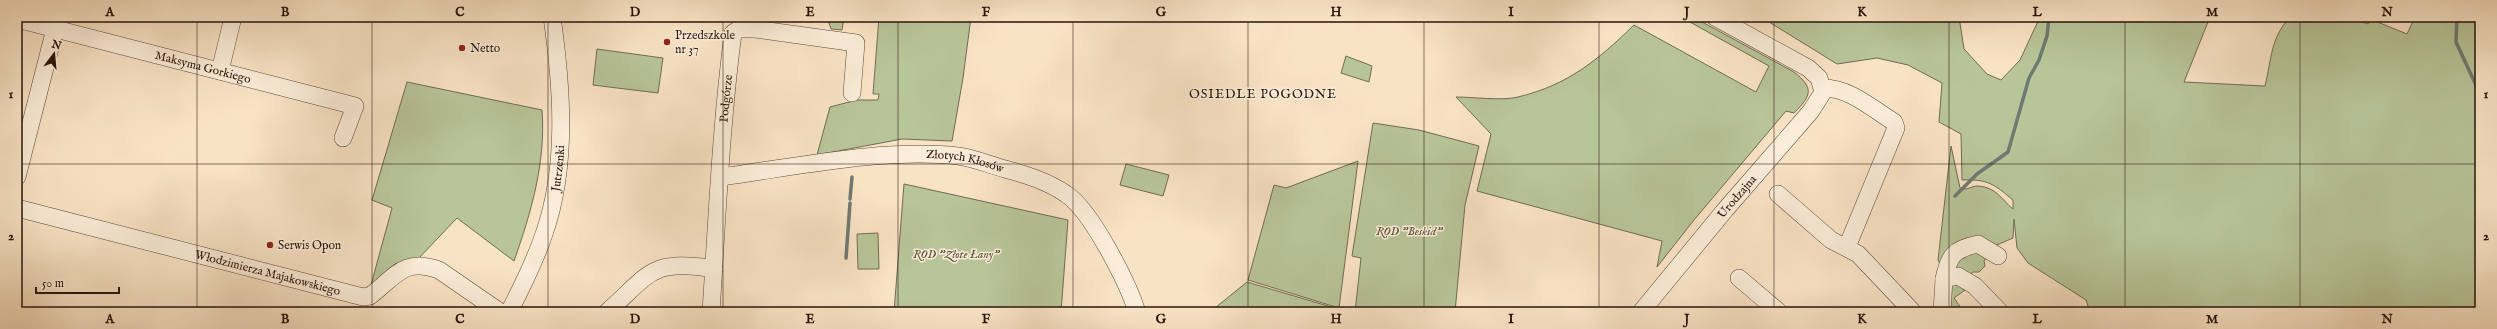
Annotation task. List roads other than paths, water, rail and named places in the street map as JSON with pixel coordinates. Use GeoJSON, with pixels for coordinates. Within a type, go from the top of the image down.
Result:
{"type":"FeatureCollection","features":[{"type":"Feature","properties":{"kind":"street"},"geometry":{"type":"LineString","coordinates":[[220,71],[233,17]]}},
{"type":"Feature","properties":{"kind":"street","name":"Jutrzenki"},"geometry":{"type":"LineString","coordinates":[[509,312],[545,233],[555,184],[562,111],[559,69],[552,17]]}},
{"type":"Feature","properties":{"kind":"street"},"geometry":{"type":"LineString","coordinates":[[1715,17],[1808,68],[1821,83],[1848,92],[1894,122],[1896,128],[1847,247]]}},
{"type":"Feature","properties":{"kind":"street","name":"Maksyma Gorkiego"},"geometry":{"type":"LineString","coordinates":[[17,19],[57,23],[220,71],[355,106],[343,138]]}},
{"type":"Feature","properties":{"kind":"street"},"geometry":{"type":"LineString","coordinates":[[17,177],[57,23]]}},
{"type":"Feature","properties":{"kind":"street","name":"Podgórze"},"geometry":{"type":"LineString","coordinates":[[711,312],[721,177],[722,132],[733,33],[738,29],[763,30],[856,43],[852,93]]}},
{"type":"Feature","properties":{"kind":"street","name":"Urodzajna"},"geometry":{"type":"LineString","coordinates":[[1642,312],[1724,210],[1811,111],[1820,99],[1821,83]]}},
{"type":"Feature","properties":{"kind":"street","name":"Złotych Kłosów"},"geometry":{"type":"LineString","coordinates":[[721,177],[869,158],[932,154],[960,157],[1039,179],[1067,194],[1085,213],[1123,280],[1137,312]]}},
{"type":"Feature","properties":{"kind":"street"},"geometry":{"type":"LineString","coordinates":[[1778,194],[1831,240],[1858,254],[1912,311]]}},
{"type":"Feature","properties":{"kind":"street","name":"Włodzimierza Majakowskiego"},"geometry":{"type":"LineString","coordinates":[[17,208],[363,297],[370,296],[405,268],[416,265],[429,266],[439,270],[500,312]]}},
{"type":"Feature","properties":{"kind":"street"},"geometry":{"type":"LineString","coordinates":[[1942,312],[1944,279],[1947,261],[1960,248],[1978,244],[1998,256]]}},
{"type":"Feature","properties":{"kind":"street"},"geometry":{"type":"LineString","coordinates":[[606,312],[653,270],[663,266],[688,265],[714,269]]}},
{"type":"Feature","properties":{"kind":"street"},"geometry":{"type":"LineString","coordinates":[[1944,279],[1958,276],[1975,286],[2000,312]]}},
{"type":"Feature","properties":{"kind":"street"},"geometry":{"type":"LineString","coordinates":[[1739,278],[1778,312]]}},
{"type":"Feature","properties":{"kind":"waterway"},"geometry":{"type":"LineString","coordinates":[[1955,196],[1977,174],[2008,152],[2029,78],[2039,60],[2047,36],[2049,17]]}},
{"type":"Feature","properties":{"kind":"waterway"},"geometry":{"type":"LineString","coordinates":[[2457,17],[2456,42],[2480,94]]}},
{"type":"Feature","properties":{"kind":"waterway"},"geometry":{"type":"LineString","coordinates":[[850,199],[852,177]]}},
{"type":"Feature","properties":{"kind":"waterway"},"geometry":{"type":"LineString","coordinates":[[846,258],[850,203]]}},
{"type":"Feature","properties":{"kind":"place","name":"Przedszkole nr 37"},"geometry":{"type":"Point","coordinates":[667,42]}},
{"type":"Feature","properties":{"kind":"place","name":"Netto"},"geometry":{"type":"Point","coordinates":[462,48]}},
{"type":"Feature","properties":{"kind":"place","name":"Serwis Opon"},"geometry":{"type":"Point","coordinates":[270,245]}},
{"type":"Feature","properties":{"kind":"district","name":"OSIEDLE POGODNE"},"geometry":{"type":"Point","coordinates":[1263,93]}},
{"type":"Feature","properties":{"kind":"park label","name":"ROD \"Beskid\""},"geometry":{"type":"Point","coordinates":[1409,231]}},
{"type":"Feature","properties":{"kind":"park label","name":"ROD \"Złote Łany\""},"geometry":{"type":"Point","coordinates":[956,254]}}]}
